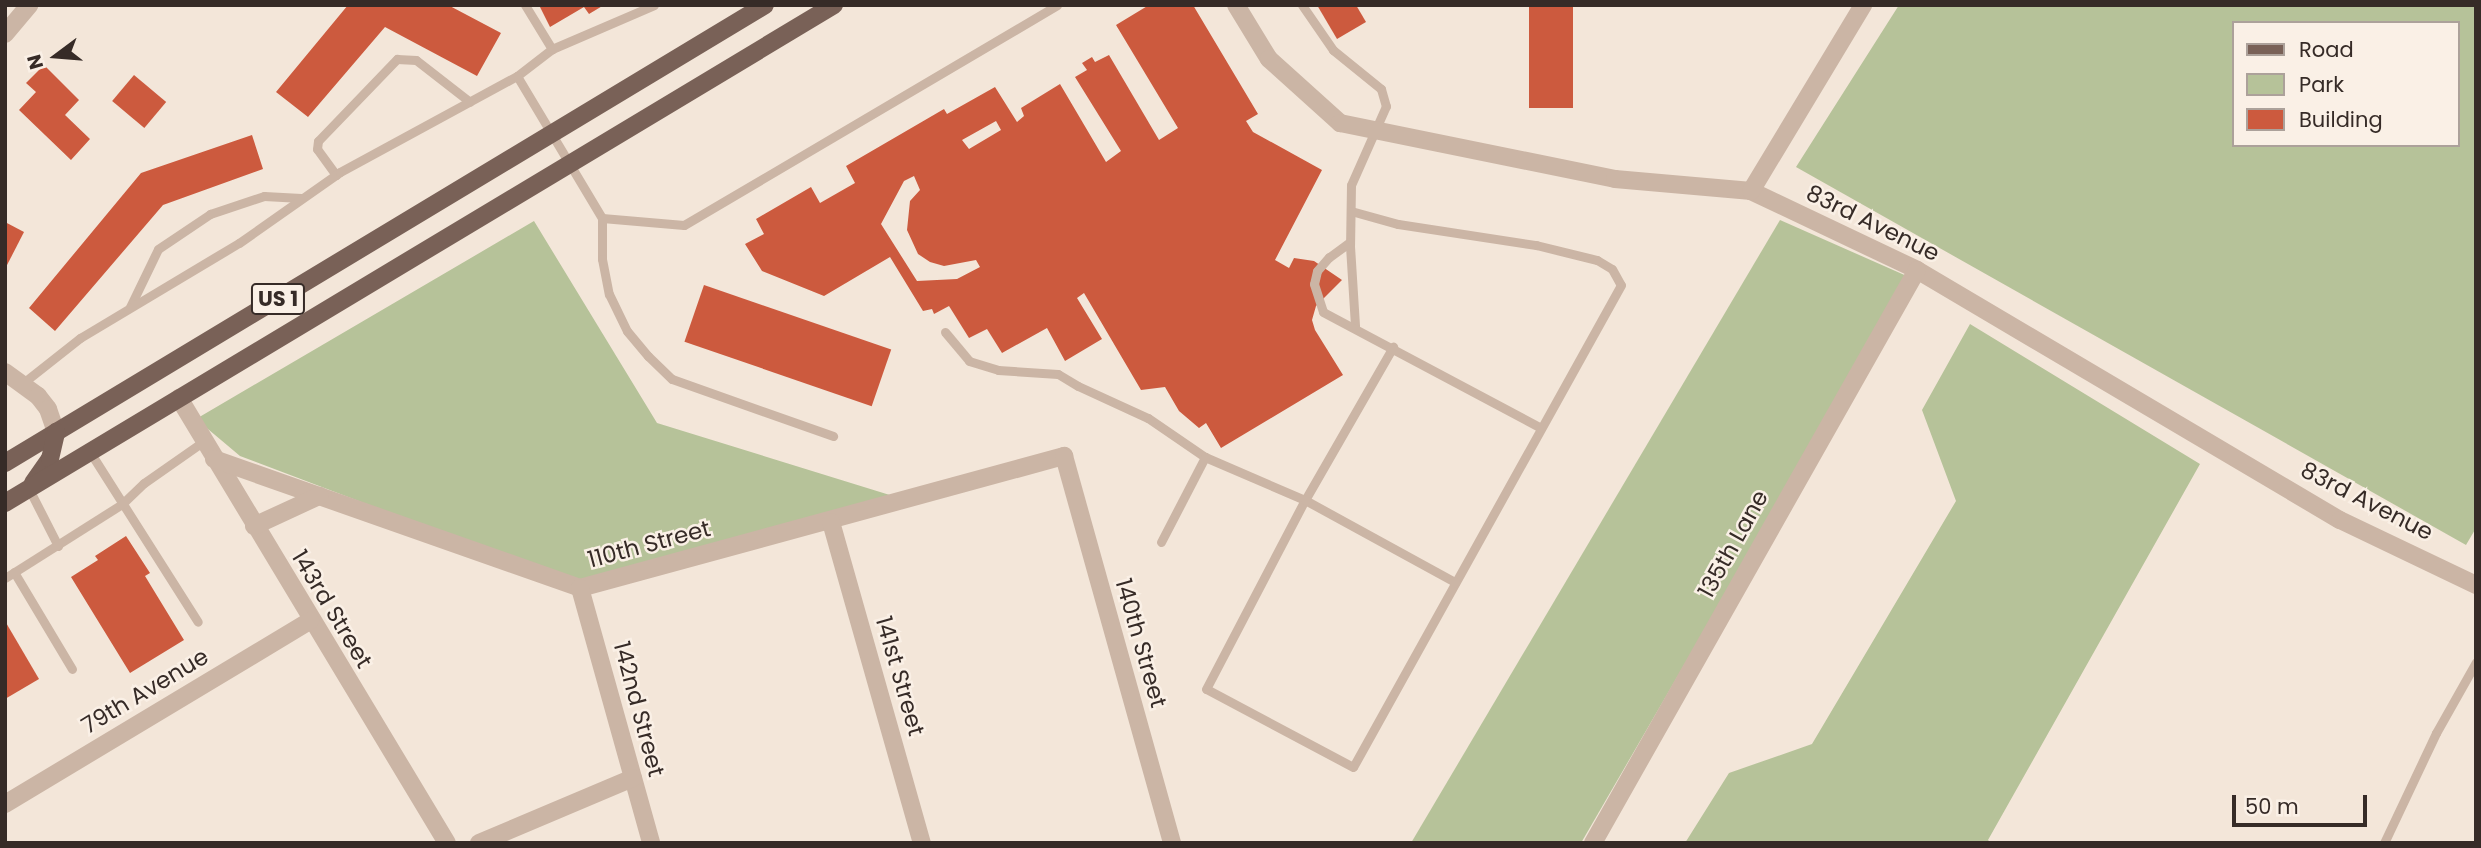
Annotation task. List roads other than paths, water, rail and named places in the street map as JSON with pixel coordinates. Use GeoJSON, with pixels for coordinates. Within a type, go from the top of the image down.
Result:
{"type":"FeatureCollection","features":[{"type":"Feature","properties":{"kind":"main road","name":"US 1"},"geometry":{"type":"LineString","coordinates":[[5,463],[765,5]]}},
{"type":"Feature","properties":{"kind":"main road","name":"US 1"},"geometry":{"type":"LineString","coordinates":[[5,503],[834,5]]}},
{"type":"Feature","properties":{"kind":"main road"},"geometry":{"type":"LineString","coordinates":[[29,489],[50,459],[56,432]]}},
{"type":"Feature","properties":{"kind":"street"},"geometry":{"type":"LineString","coordinates":[[5,34],[29,5]]}},
{"type":"Feature","properties":{"kind":"street","name":"83rd Avenue"},"geometry":{"type":"LineString","coordinates":[[1236,5],[1269,59],[1340,122],[1615,178],[1751,191],[1917,270],[2340,520],[2475,582]]}},
{"type":"Feature","properties":{"kind":"street"},"geometry":{"type":"LineString","coordinates":[[1751,191],[1863,5]]}},
{"type":"Feature","properties":{"kind":"street","name":"135th Lane"},"geometry":{"type":"LineString","coordinates":[[1593,843],[1917,270]]}},
{"type":"Feature","properties":{"kind":"street"},"geometry":{"type":"LineString","coordinates":[[11,378],[48,409],[56,432]]}},
{"type":"Feature","properties":{"kind":"street","name":"143rd Street"},"geometry":{"type":"LineString","coordinates":[[179,398],[310,621],[447,843]]}},
{"type":"Feature","properties":{"kind":"street","name":"110th Street"},"geometry":{"type":"LineString","coordinates":[[215,459],[580,588],[831,522],[1064,456]]}},
{"type":"Feature","properties":{"kind":"street","name":"140th Street"},"geometry":{"type":"LineString","coordinates":[[1064,456],[1172,843]]}},
{"type":"Feature","properties":{"kind":"street"},"geometry":{"type":"LineString","coordinates":[[254,526],[319,496]]}},
{"type":"Feature","properties":{"kind":"street","name":"141st Street"},"geometry":{"type":"LineString","coordinates":[[831,522],[922,843]]}},
{"type":"Feature","properties":{"kind":"street","name":"142nd Street"},"geometry":{"type":"LineString","coordinates":[[580,588],[651,843]]}},
{"type":"Feature","properties":{"kind":"street","name":"79th Avenue"},"geometry":{"type":"LineString","coordinates":[[5,804],[310,621]]}},
{"type":"Feature","properties":{"kind":"street"},"geometry":{"type":"LineString","coordinates":[[479,843],[633,778]]}},
{"type":"Feature","properties":{"kind":"lane"},"geometry":{"type":"LineString","coordinates":[[525,5],[552,49]]}},
{"type":"Feature","properties":{"kind":"lane"},"geometry":{"type":"LineString","coordinates":[[11,378],[239,243],[336,175],[517,76],[552,49],[654,5]]}},
{"type":"Feature","properties":{"kind":"lane"},"geometry":{"type":"LineString","coordinates":[[602,218],[684,225],[1058,5]]}},
{"type":"Feature","properties":{"kind":"lane"},"geometry":{"type":"LineString","coordinates":[[1302,5],[1333,50],[1381,89],[1386,106],[1378,130],[1352,185],[1350,243],[1355,326]]}},
{"type":"Feature","properties":{"kind":"lane"},"geometry":{"type":"LineString","coordinates":[[336,175],[317,149],[318,141],[397,59],[416,60],[470,102]]}},
{"type":"Feature","properties":{"kind":"lane"},"geometry":{"type":"LineString","coordinates":[[517,76],[602,218],[602,259],[609,294],[627,331],[672,379],[833,436]]}},
{"type":"Feature","properties":{"kind":"lane"},"geometry":{"type":"LineString","coordinates":[[130,308],[158,248],[210,214],[264,196],[301,198]]}},
{"type":"Feature","properties":{"kind":"lane"},"geometry":{"type":"LineString","coordinates":[[1351,211],[1398,224],[1536,245],[1597,260],[1612,269],[1621,285],[1353,767],[1206,689],[1306,500],[1393,347]]}},
{"type":"Feature","properties":{"kind":"lane"},"geometry":{"type":"LineString","coordinates":[[1350,243],[1329,257],[1317,271],[1314,284],[1323,312],[1355,326],[1541,428]]}},
{"type":"Feature","properties":{"kind":"lane"},"geometry":{"type":"LineString","coordinates":[[945,332],[969,361],[998,370],[1059,374],[1078,386],[1148,418],[1205,457],[1306,500],[1455,582]]}},
{"type":"Feature","properties":{"kind":"lane"},"geometry":{"type":"LineString","coordinates":[[72,668],[10,575],[122,504],[144,483],[204,441]]}},
{"type":"Feature","properties":{"kind":"lane"},"geometry":{"type":"LineString","coordinates":[[90,452],[198,622]]}},
{"type":"Feature","properties":{"kind":"lane"},"geometry":{"type":"LineString","coordinates":[[1161,542],[1205,457]]}},
{"type":"Feature","properties":{"kind":"lane"},"geometry":{"type":"LineString","coordinates":[[29,489],[58,546]]}},
{"type":"Feature","properties":{"kind":"lane"},"geometry":{"type":"LineString","coordinates":[[2384,843],[2436,733],[2476,662]]}}]}
